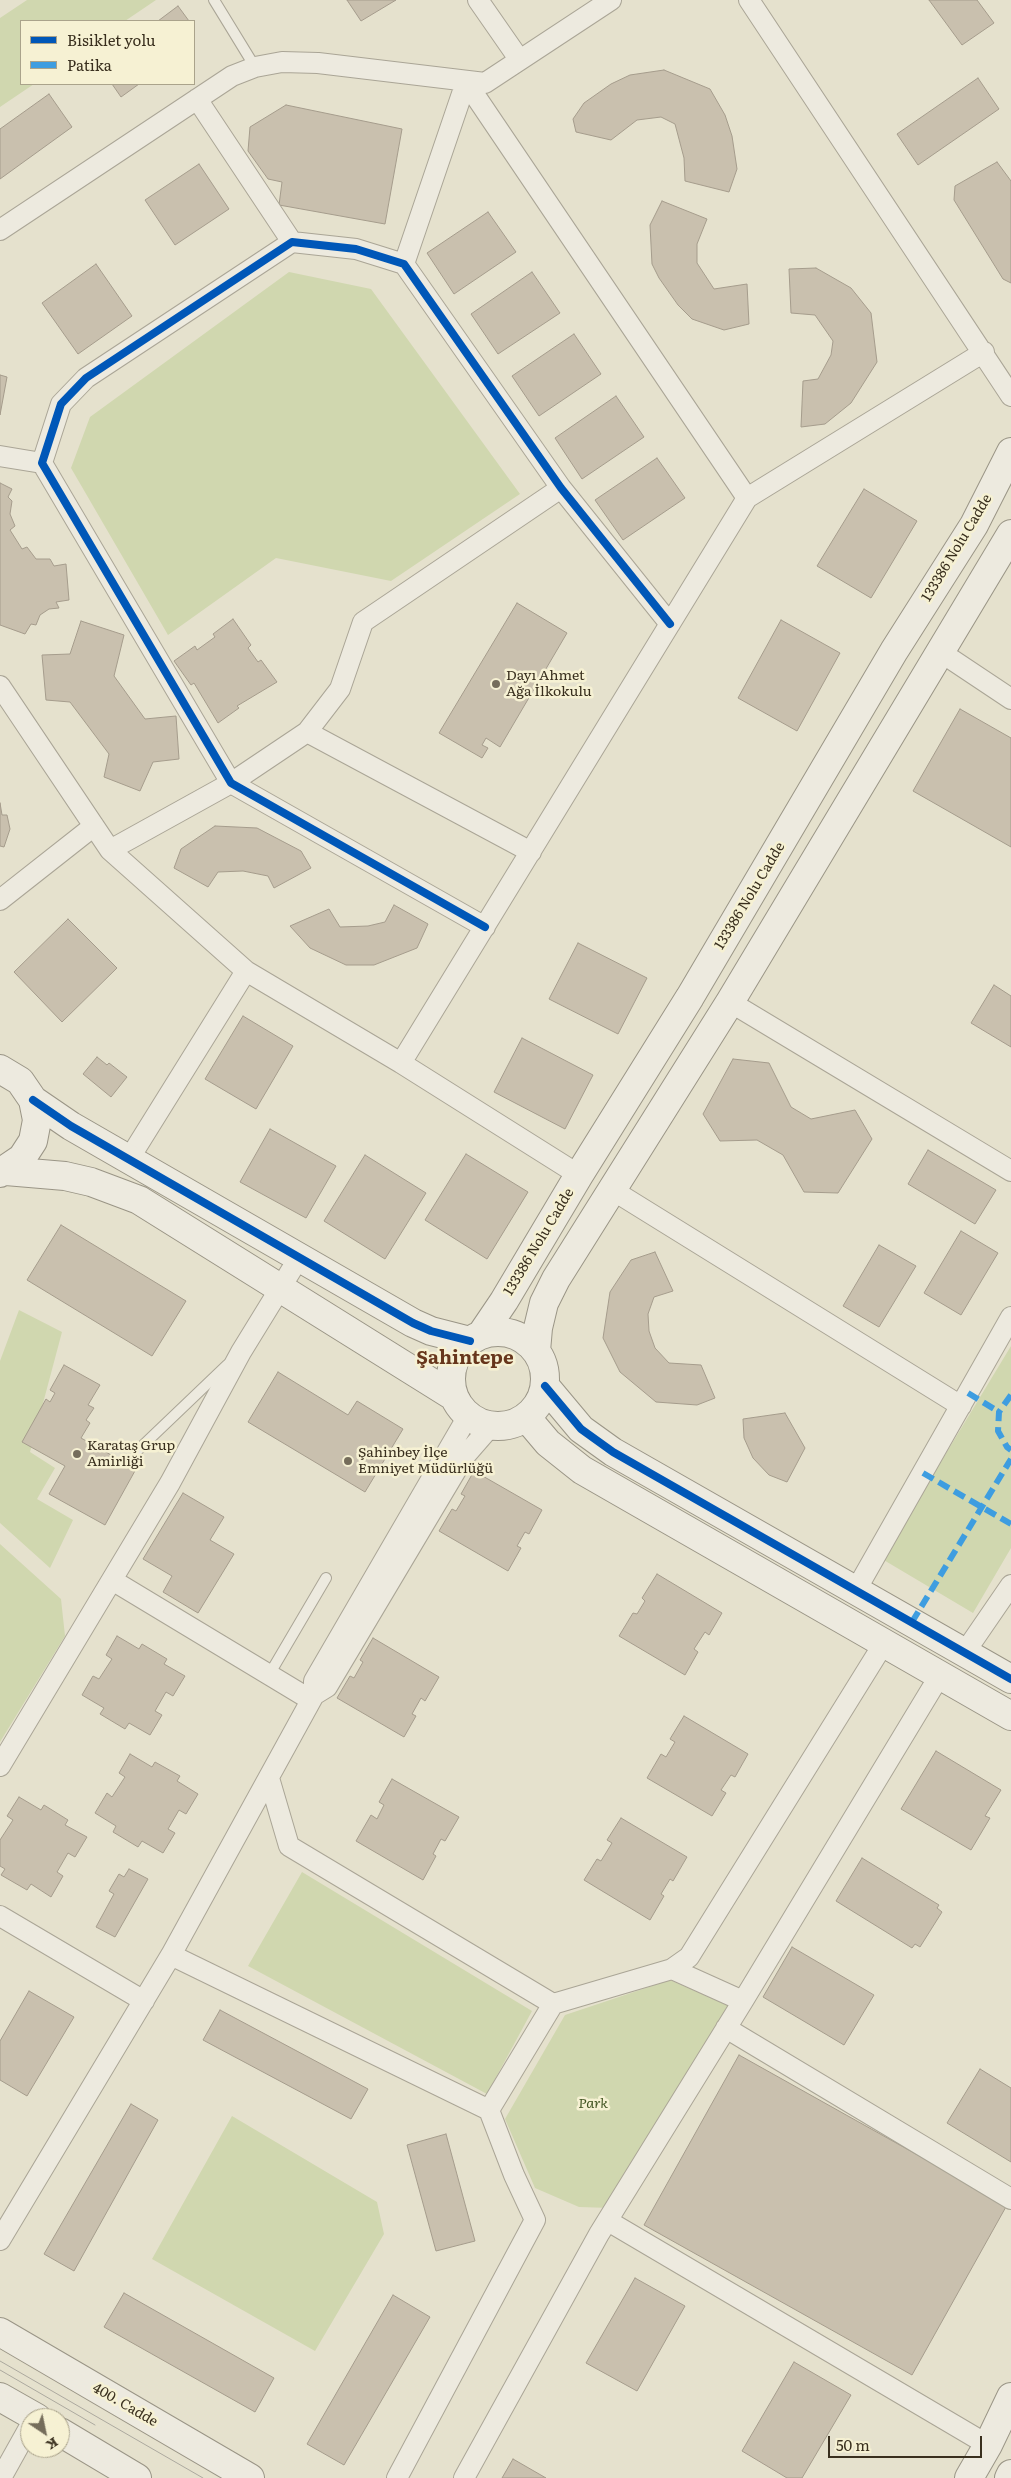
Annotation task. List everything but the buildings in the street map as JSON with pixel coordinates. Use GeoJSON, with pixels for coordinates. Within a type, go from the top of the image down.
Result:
{"type":"FeatureCollection","features":[{"type":"Feature","properties":{"kind":"street"},"geometry":{"type":"LineString","coordinates":[[478,0],[519,59]]}},
{"type":"Feature","properties":{"kind":"street"},"geometry":{"type":"LineString","coordinates":[[0,230],[232,76],[256,67],[282,62],[318,62],[485,83],[611,0]]}},
{"type":"Feature","properties":{"kind":"street"},"geometry":{"type":"LineString","coordinates":[[749,0],[984,352],[1011,396]]}},
{"type":"Feature","properties":{"kind":"street"},"geometry":{"type":"LineString","coordinates":[[404,264],[466,82]]}},
{"type":"Feature","properties":{"kind":"street"},"geometry":{"type":"LineString","coordinates":[[466,82],[747,498]]}},
{"type":"Feature","properties":{"kind":"street"},"geometry":{"type":"LineString","coordinates":[[196,100],[292,242]]}},
{"type":"Feature","properties":{"kind":"street"},"geometry":{"type":"LineString","coordinates":[[484,927],[231,783],[42,462],[61,404],[86,378],[292,242],[356,249],[404,264],[561,488],[670,624]]}},
{"type":"Feature","properties":{"kind":"street"},"geometry":{"type":"LineString","coordinates":[[401,1064],[747,498],[984,352]]}},
{"type":"Feature","properties":{"kind":"street","name":"133386 Nolu Cadde"},"geometry":{"type":"LineString","coordinates":[[475,1338],[504,1301],[579,1175],[690,997],[894,651],[974,525],[1011,452]]}},
{"type":"Feature","properties":{"kind":"street"},"geometry":{"type":"LineString","coordinates":[[0,456],[42,462]]}},
{"type":"Feature","properties":{"kind":"street"},"geometry":{"type":"LineString","coordinates":[[110,850],[231,783],[307,732],[340,689],[363,622],[561,488]]}},
{"type":"Feature","properties":{"kind":"street"},"geometry":{"type":"LineString","coordinates":[[536,1351],[538,1328],[544,1304],[556,1279],[614,1190],[730,1002],[939,651],[1011,534]]}},
{"type":"Feature","properties":{"kind":"street"},"geometry":{"type":"LineString","coordinates":[[939,651],[1011,698]]}},
{"type":"Feature","properties":{"kind":"street"},"geometry":{"type":"LineString","coordinates":[[0,686],[110,850],[246,971],[401,1064],[579,1175]]}},
{"type":"Feature","properties":{"kind":"street"},"geometry":{"type":"LineString","coordinates":[[307,732],[530,852]]}},
{"type":"Feature","properties":{"kind":"street"},"geometry":{"type":"LineString","coordinates":[[0,900],[94,826]]}},
{"type":"Feature","properties":{"kind":"street"},"geometry":{"type":"LineString","coordinates":[[129,1159],[246,971]]}},
{"type":"Feature","properties":{"kind":"street"},"geometry":{"type":"LineString","coordinates":[[730,1002],[1011,1171]]}},
{"type":"Feature","properties":{"kind":"street"},"geometry":{"type":"LineString","coordinates":[[0,1069],[20,1081],[33,1100],[71,1126],[300,1256],[413,1323],[431,1331],[475,1338],[493,1332],[517,1335],[536,1351],[542,1361],[545,1386],[542,1398],[526,1417],[509,1425],[471,1413],[280,1288],[138,1200],[116,1190],[65,1176],[3,1172]]}},
{"type":"Feature","properties":{"kind":"street"},"geometry":{"type":"LineString","coordinates":[[3,1172],[22,1158],[33,1141],[37,1120],[33,1100]]}},
{"type":"Feature","properties":{"kind":"street"},"geometry":{"type":"LineString","coordinates":[[614,1190],[960,1406]]}},
{"type":"Feature","properties":{"kind":"street"},"geometry":{"type":"LineString","coordinates":[[0,1766],[170,1482],[241,1352],[300,1256]]}},
{"type":"Feature","properties":{"kind":"street"},"geometry":{"type":"LineString","coordinates":[[856,1590],[1011,1317]]}},
{"type":"Feature","properties":{"kind":"street"},"geometry":{"type":"LineString","coordinates":[[471,1413],[451,1378],[454,1360],[475,1338]]}},
{"type":"Feature","properties":{"kind":"street"},"geometry":{"type":"LineString","coordinates":[[545,1386],[581,1429],[595,1441],[1011,1678]]}},
{"type":"Feature","properties":{"kind":"street"},"geometry":{"type":"LineString","coordinates":[[0,2240],[171,1955],[312,1698],[314,1681],[471,1413]]}},
{"type":"Feature","properties":{"kind":"street"},"geometry":{"type":"LineString","coordinates":[[526,1417],[548,1443],[582,1470],[1011,1716]]}},
{"type":"Feature","properties":{"kind":"street"},"geometry":{"type":"LineString","coordinates":[[112,1580],[270,1675],[312,1698]]}},
{"type":"Feature","properties":{"kind":"street"},"geometry":{"type":"LineString","coordinates":[[965,1652],[1011,1585]]}},
{"type":"Feature","properties":{"kind":"street"},"geometry":{"type":"LineString","coordinates":[[490,2110],[553,2004],[672,1968],[689,1957],[884,1643]]}},
{"type":"Feature","properties":{"kind":"street"},"geometry":{"type":"LineString","coordinates":[[464,2478],[608,2221],[940,1675]]}},
{"type":"Feature","properties":{"kind":"street"},"geometry":{"type":"LineString","coordinates":[[268,1778],[289,1846],[553,2004]]}},
{"type":"Feature","properties":{"kind":"street"},"geometry":{"type":"LineString","coordinates":[[0,1916],[144,2001]]}},
{"type":"Feature","properties":{"kind":"street"},"geometry":{"type":"LineString","coordinates":[[171,1955],[490,2110],[514,2175],[535,2220],[397,2478]]}},
{"type":"Feature","properties":{"kind":"street"},"geometry":{"type":"LineString","coordinates":[[672,1968],[743,2001]]}},
{"type":"Feature","properties":{"kind":"street"},"geometry":{"type":"LineString","coordinates":[[726,2028],[1011,2199]]}},
{"type":"Feature","properties":{"kind":"street"},"geometry":{"type":"LineString","coordinates":[[608,2221],[988,2445]]}},
{"type":"Feature","properties":{"kind":"street","name":"400. Cadde"},"geometry":{"type":"LineString","coordinates":[[0,2332],[250,2478]]}},
{"type":"Feature","properties":{"kind":"street"},"geometry":{"type":"LineString","coordinates":[[0,2397],[20,2411]]}},
{"type":"Feature","properties":{"kind":"street"},"geometry":{"type":"LineString","coordinates":[[969,2478],[988,2445],[1011,2397]]}},
{"type":"Feature","properties":{"kind":"street"},"geometry":{"type":"LineString","coordinates":[[70,2438],[137,2478]]}},
{"type":"Feature","properties":{"kind":"street"},"geometry":{"type":"LineString","coordinates":[[1,2478],[20,2445]]}},
{"type":"Feature","properties":{"kind":"lane"},"geometry":{"type":"LineString","coordinates":[[214,0],[256,67]]}},
{"type":"Feature","properties":{"kind":"lane"},"geometry":{"type":"LineString","coordinates":[[137,1452],[241,1352]]}},
{"type":"Feature","properties":{"kind":"lane"},"geometry":{"type":"LineString","coordinates":[[270,1675],[326,1578]]}},
{"type":"Feature","properties":{"kind":"green space"},"geometry":{"type":"Polygon","coordinates":[[[27,0],[156,0],[126,20],[20,20],[20,85],[33,85],[0,107],[0,18],[27,0]]]}},
{"type":"Feature","properties":{"kind":"green space"},"geometry":{"type":"Polygon","coordinates":[[[289,272],[371,289],[520,494],[391,581],[276,558],[168,635],[71,468],[90,417],[289,272]]]}},
{"type":"Feature","properties":{"kind":"green space"},"geometry":{"type":"Polygon","coordinates":[[[19,1310],[62,1332],[30,1452],[55,1468],[37,1499],[73,1520],[50,1568],[0,1523],[0,1361],[19,1310]]]}},
{"type":"Feature","properties":{"kind":"green space"},"geometry":{"type":"Polygon","coordinates":[[[1011,1346],[1011,1548],[973,1613],[882,1559],[1011,1346]]]}},
{"type":"Feature","properties":{"kind":"green space"},"geometry":{"type":"Polygon","coordinates":[[[0,1544],[61,1599],[65,1636],[0,1742],[0,1544]]]}},
{"type":"Feature","properties":{"kind":"green space"},"geometry":{"type":"Polygon","coordinates":[[[302,1872],[532,2011],[487,2094],[248,1966],[302,1872]]]}},
{"type":"Feature","properties":{"kind":"green space","name":"Park"},"geometry":{"type":"Polygon","coordinates":[[[670,1980],[729,2006],[611,2208],[579,2207],[535,2188],[505,2119],[565,2015],[670,1980]]]}},
{"type":"Feature","properties":{"kind":"green space"},"geometry":{"type":"Polygon","coordinates":[[[232,2116],[377,2202],[384,2234],[315,2351],[152,2259],[232,2116]]]}},
{"type":"Feature","properties":{"kind":"tram line"},"geometry":{"type":"LineString","coordinates":[[0,2361],[203,2478]]}},
{"type":"Feature","properties":{"kind":"tram line"},"geometry":{"type":"LineString","coordinates":[[0,2370],[95,2425]]}},
{"type":"Feature","properties":{"kind":"marked path"},"geometry":{"type":"LineString","coordinates":[[968,1393],[999,1412]]}},
{"type":"Feature","properties":{"kind":"marked path"},"geometry":{"type":"LineString","coordinates":[[1011,1395],[999,1412],[998,1431],[1007,1447],[1011,1450]]}},
{"type":"Feature","properties":{"kind":"marked path"},"geometry":{"type":"LineString","coordinates":[[912,1622],[1011,1459]]}},
{"type":"Feature","properties":{"kind":"marked path"},"geometry":{"type":"LineString","coordinates":[[923,1473],[1011,1524]]}},
{"type":"Feature","properties":{"kind":"cycle path"},"geometry":{"type":"LineString","coordinates":[[485,927],[231,783],[42,463],[61,404],[86,378],[292,242],[356,249],[404,264],[561,488],[670,624]]}},
{"type":"Feature","properties":{"kind":"cycle path"},"geometry":{"type":"LineString","coordinates":[[33,1100],[71,1126],[413,1323],[431,1331],[470,1341]]}},
{"type":"Feature","properties":{"kind":"cycle path"},"geometry":{"type":"LineString","coordinates":[[545,1386],[581,1429],[613,1452],[1011,1679]]}},
{"type":"Feature","properties":{"kind":"place","name":"Dayı Ahmet Ağa İlkokulu"},"geometry":{"type":"Point","coordinates":[496,684]}},
{"type":"Feature","properties":{"kind":"place","name":"Karataş Grup Amirliği"},"geometry":{"type":"Point","coordinates":[77,1454]}},
{"type":"Feature","properties":{"kind":"place","name":"Şahinbey İlçe Emniyet Müdürlüğü"},"geometry":{"type":"Point","coordinates":[348,1461]}},
{"type":"Feature","properties":{"kind":"district","name":"Şahintepe"},"geometry":{"type":"Point","coordinates":[465,1358]}}]}
